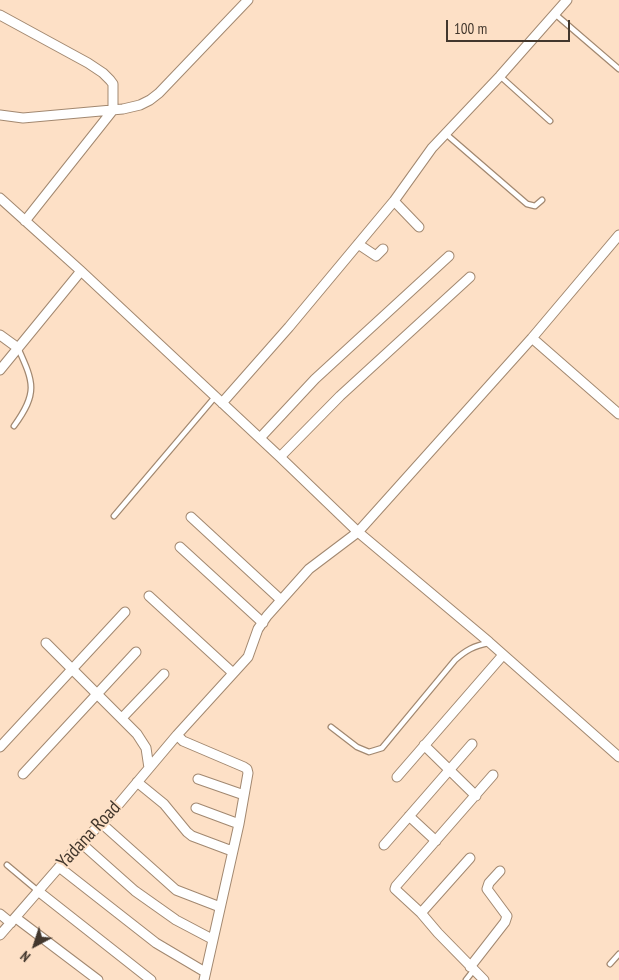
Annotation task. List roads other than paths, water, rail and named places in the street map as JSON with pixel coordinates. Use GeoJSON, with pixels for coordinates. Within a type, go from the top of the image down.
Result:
{"type":"FeatureCollection","features":[{"type":"Feature","properties":{"kind":"street"},"geometry":{"type":"LineString","coordinates":[[0,115],[23,118],[113,110],[140,105],[160,93],[248,0]]}},
{"type":"Feature","properties":{"kind":"street"},"geometry":{"type":"LineString","coordinates":[[219,400],[289,327],[394,201],[432,148],[568,0]]}},
{"type":"Feature","properties":{"kind":"street"},"geometry":{"type":"LineString","coordinates":[[0,16],[88,63],[103,73],[113,84],[113,110],[25,220]]}},
{"type":"Feature","properties":{"kind":"street"},"geometry":{"type":"LineString","coordinates":[[0,198],[81,271],[358,532],[490,642],[619,757]]}},
{"type":"Feature","properties":{"kind":"street"},"geometry":{"type":"LineString","coordinates":[[394,201],[419,227]]}},
{"type":"Feature","properties":{"kind":"street","name":"Yadana Road"},"geometry":{"type":"LineString","coordinates":[[0,935],[249,655],[262,623],[281,600],[309,569],[358,532],[532,338],[619,235]]}},
{"type":"Feature","properties":{"kind":"street"},"geometry":{"type":"LineString","coordinates":[[358,244],[376,256],[383,249]]}},
{"type":"Feature","properties":{"kind":"street"},"geometry":{"type":"LineString","coordinates":[[260,438],[315,379],[450,256]]}},
{"type":"Feature","properties":{"kind":"street"},"geometry":{"type":"LineString","coordinates":[[0,370],[81,271]]}},
{"type":"Feature","properties":{"kind":"street"},"geometry":{"type":"LineString","coordinates":[[280,457],[340,396],[470,277]]}},
{"type":"Feature","properties":{"kind":"street"},"geometry":{"type":"LineString","coordinates":[[0,335],[18,348]]}},
{"type":"Feature","properties":{"kind":"street"},"geometry":{"type":"LineString","coordinates":[[532,338],[619,414]]}},
{"type":"Feature","properties":{"kind":"street"},"geometry":{"type":"LineString","coordinates":[[191,517],[281,600]]}},
{"type":"Feature","properties":{"kind":"street"},"geometry":{"type":"LineString","coordinates":[[180,547],[262,623]]}},
{"type":"Feature","properties":{"kind":"street"},"geometry":{"type":"LineString","coordinates":[[149,596],[233,673]]}},
{"type":"Feature","properties":{"kind":"street"},"geometry":{"type":"LineString","coordinates":[[0,747],[125,612]]}},
{"type":"Feature","properties":{"kind":"street"},"geometry":{"type":"LineString","coordinates":[[46,643],[122,718],[143,742],[146,748],[149,768]]}},
{"type":"Feature","properties":{"kind":"street"},"geometry":{"type":"LineString","coordinates":[[23,774],[136,652]]}},
{"type":"Feature","properties":{"kind":"street"},"geometry":{"type":"LineString","coordinates":[[397,776],[503,654]]}},
{"type":"Feature","properties":{"kind":"street"},"geometry":{"type":"LineString","coordinates":[[122,718],[164,674]]}},
{"type":"Feature","properties":{"kind":"street"},"geometry":{"type":"LineString","coordinates":[[59,867],[159,945],[205,976],[239,824],[247,769],[182,741],[177,735]]}},
{"type":"Feature","properties":{"kind":"street"},"geometry":{"type":"LineString","coordinates":[[384,845],[472,744]]}},
{"type":"Feature","properties":{"kind":"street"},"geometry":{"type":"LineString","coordinates":[[424,745],[476,796]]}},
{"type":"Feature","properties":{"kind":"street"},"geometry":{"type":"LineString","coordinates":[[484,980],[471,969],[422,913],[395,889],[493,776]]}},
{"type":"Feature","properties":{"kind":"street"},"geometry":{"type":"LineString","coordinates":[[198,779],[244,795]]}},
{"type":"Feature","properties":{"kind":"street"},"geometry":{"type":"LineString","coordinates":[[137,782],[164,804],[192,836],[232,851]]}},
{"type":"Feature","properties":{"kind":"street"},"geometry":{"type":"LineString","coordinates":[[196,808],[239,824]]}},
{"type":"Feature","properties":{"kind":"street"},"geometry":{"type":"LineString","coordinates":[[409,816],[436,840]]}},
{"type":"Feature","properties":{"kind":"street"},"geometry":{"type":"LineString","coordinates":[[101,823],[176,890],[220,907]]}},
{"type":"Feature","properties":{"kind":"street"},"geometry":{"type":"LineString","coordinates":[[81,843],[135,892],[176,920],[212,939]]}},
{"type":"Feature","properties":{"kind":"street"},"geometry":{"type":"LineString","coordinates":[[422,913],[470,858]]}},
{"type":"Feature","properties":{"kind":"street"},"geometry":{"type":"LineString","coordinates":[[471,969],[506,922],[507,916],[488,890],[489,883],[500,871]]}},
{"type":"Feature","properties":{"kind":"street"},"geometry":{"type":"LineString","coordinates":[[38,891],[151,980]]}},
{"type":"Feature","properties":{"kind":"street"},"geometry":{"type":"LineString","coordinates":[[0,914],[13,920],[98,980]]}},
{"type":"Feature","properties":{"kind":"lane"},"geometry":{"type":"LineString","coordinates":[[555,14],[619,69]]}},
{"type":"Feature","properties":{"kind":"lane"},"geometry":{"type":"LineString","coordinates":[[500,76],[550,121]]}},
{"type":"Feature","properties":{"kind":"lane"},"geometry":{"type":"LineString","coordinates":[[446,134],[528,204],[535,206],[542,200]]}},
{"type":"Feature","properties":{"kind":"lane"},"geometry":{"type":"LineString","coordinates":[[14,426],[30,400],[32,386],[30,373],[18,348]]}},
{"type":"Feature","properties":{"kind":"lane"},"geometry":{"type":"LineString","coordinates":[[114,516],[219,400]]}},
{"type":"Feature","properties":{"kind":"lane"},"geometry":{"type":"LineString","coordinates":[[331,727],[357,747],[369,752],[382,748],[465,650],[475,645],[490,642]]}},
{"type":"Feature","properties":{"kind":"lane"},"geometry":{"type":"LineString","coordinates":[[7,865],[38,891]]}},
{"type":"Feature","properties":{"kind":"lane"},"geometry":{"type":"LineString","coordinates":[[610,964],[619,954]]}},
{"type":"Feature","properties":{"kind":"lane"},"geometry":{"type":"LineString","coordinates":[[466,980],[471,969]]}}]}
